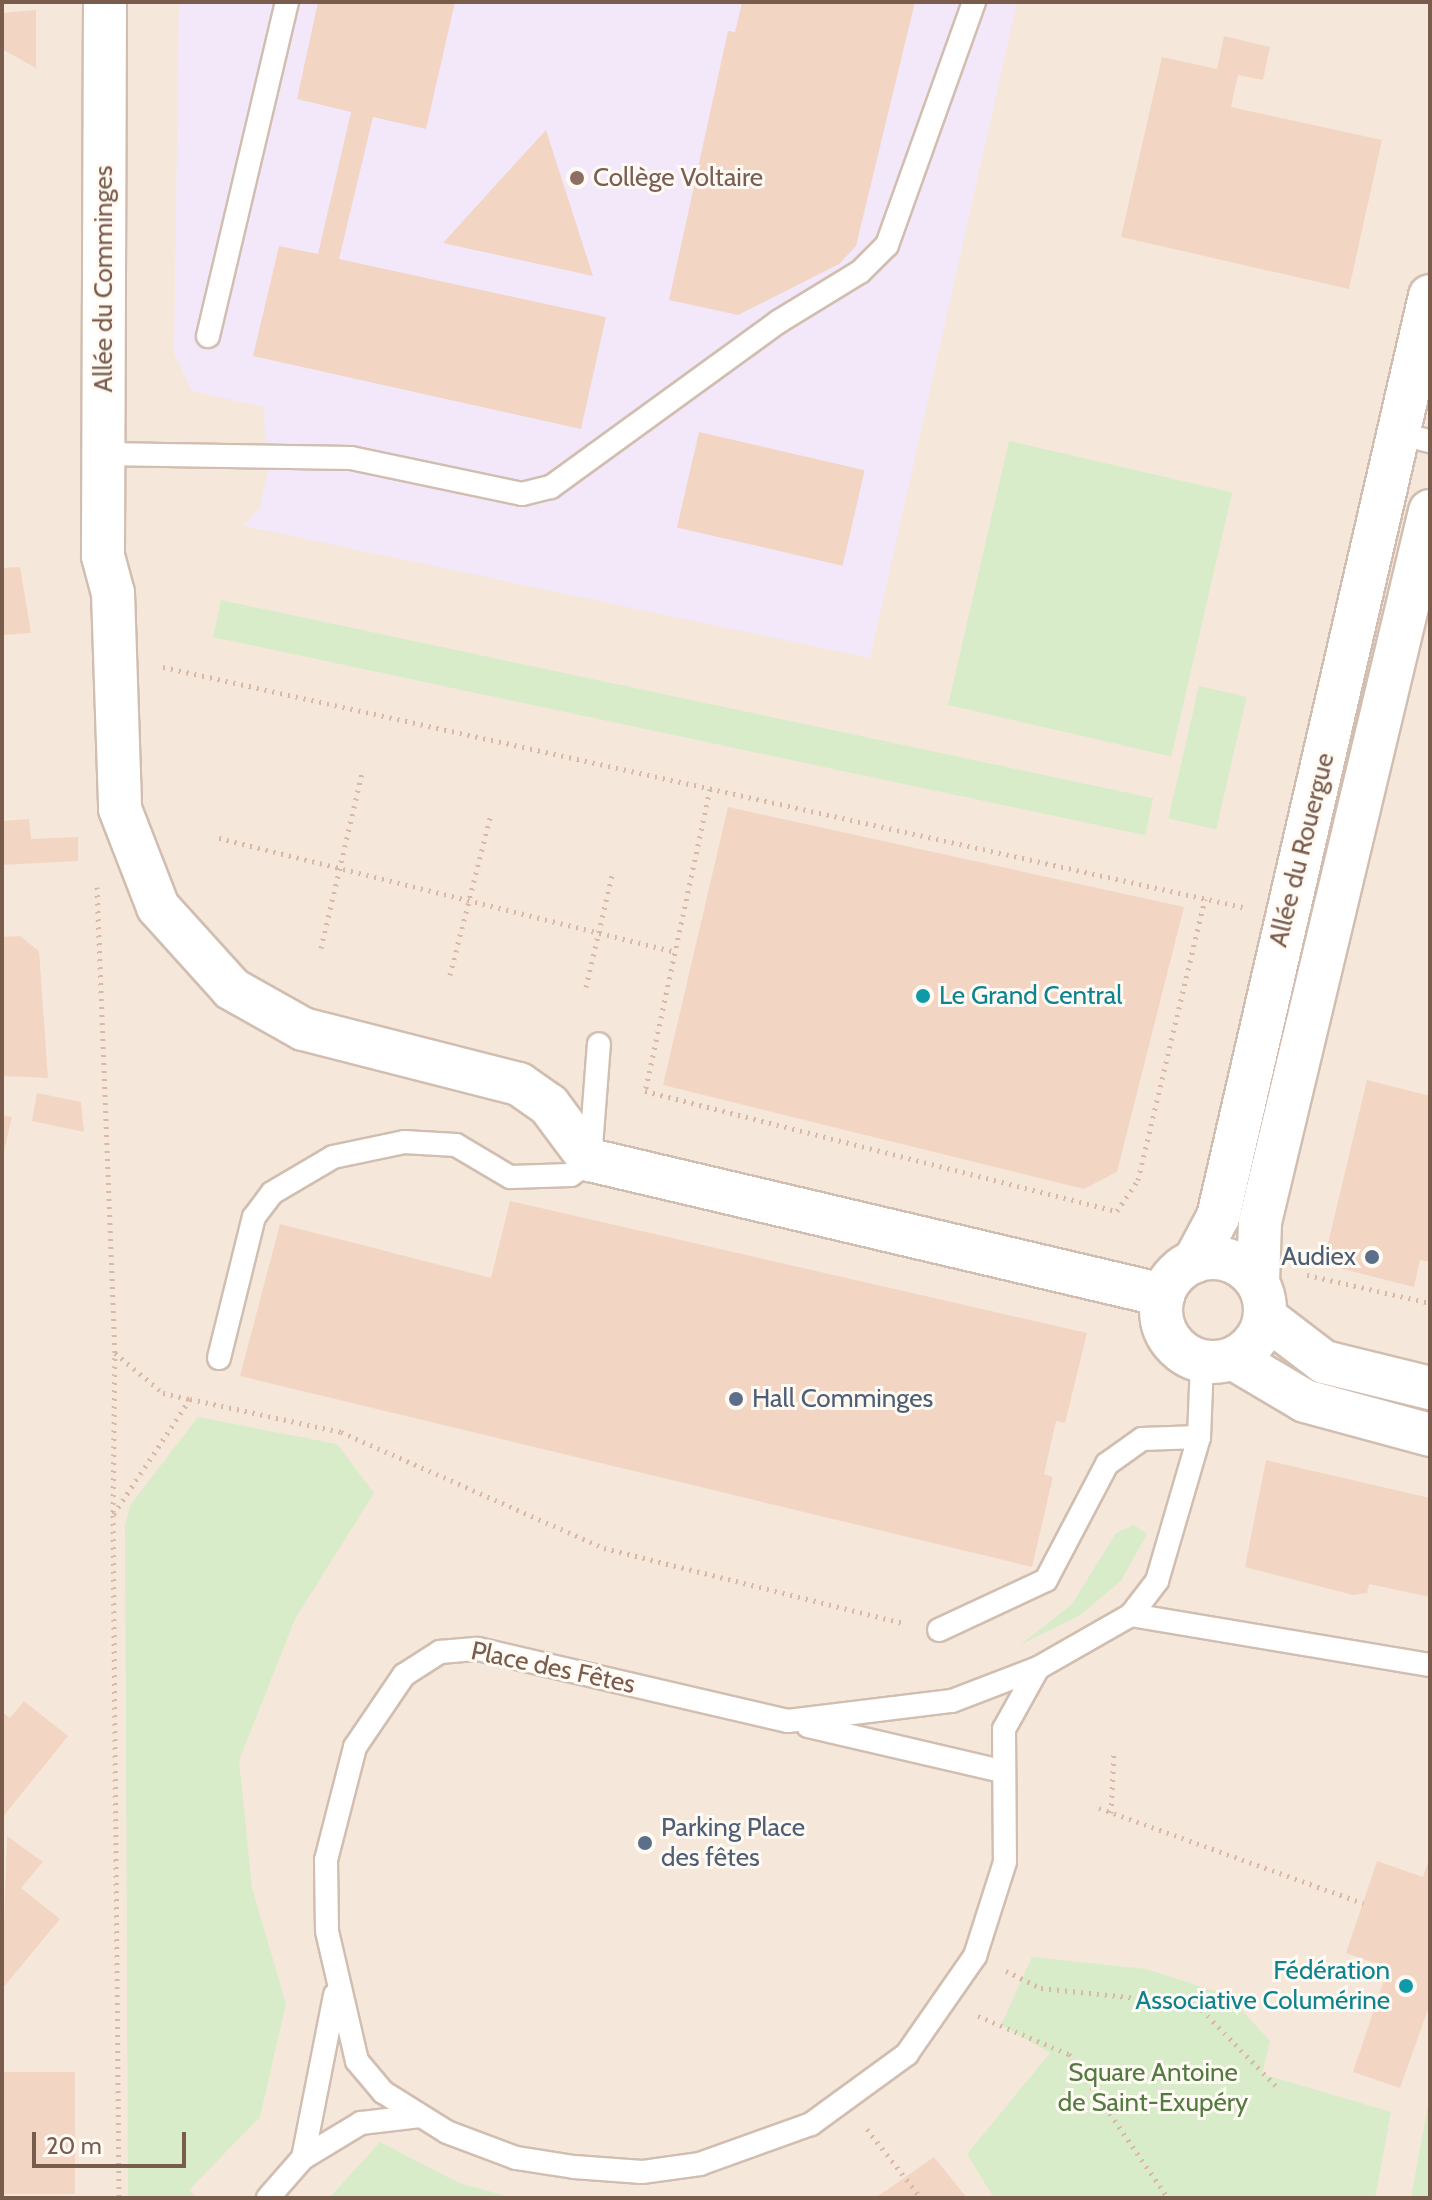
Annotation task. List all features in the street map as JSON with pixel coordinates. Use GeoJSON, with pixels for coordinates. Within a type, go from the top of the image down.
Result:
{"type":"FeatureCollection","features":[{"type":"Feature","properties":{"kind":"street","name":"Allée du Comminges"},"geometry":{"type":"LineString","coordinates":[[105,2],[103,556],[113,593],[120,809],[158,907],[232,989],[303,1029],[519,1084],[549,1105],[590,1160]]}},
{"type":"Feature","properties":{"kind":"street","name":"Allée du Rouergue"},"geometry":{"type":"LineString","coordinates":[[1194,1262],[1218,1217],[1287,917],[1414,437],[1430,296]]}},
{"type":"Feature","properties":{"kind":"street","name":"Allée du Rouergue"},"geometry":{"type":"LineString","coordinates":[[1262,1299],[1260,1222],[1430,511]]}},
{"type":"Feature","properties":{"kind":"street"},"geometry":{"type":"LineString","coordinates":[[590,1160],[1163,1295]]}},
{"type":"Feature","properties":{"kind":"street"},"geometry":{"type":"LineString","coordinates":[[1163,1295],[1194,1262],[1229,1260],[1262,1299],[1324,1362],[1430,1388]]}},
{"type":"Feature","properties":{"kind":"street"},"geometry":{"type":"LineString","coordinates":[[1163,1295],[1173,1345],[1218,1361],[1305,1401],[1430,1435]]}},
{"type":"Feature","properties":{"kind":"street"},"geometry":{"type":"LineString","coordinates":[[1218,1361],[1255,1342],[1262,1299]]}},
{"type":"Feature","properties":{"kind":"lane"},"geometry":{"type":"LineString","coordinates":[[208,336],[287,2]]}},
{"type":"Feature","properties":{"kind":"lane"},"geometry":{"type":"LineString","coordinates":[[103,454],[351,458],[522,494],[551,487],[887,245],[974,2]]}},
{"type":"Feature","properties":{"kind":"lane"},"geometry":{"type":"LineString","coordinates":[[219,1358],[254,1217],[298,1175],[366,1145],[404,1142],[456,1145],[510,1177],[571,1175],[590,1160],[599,1044]]}},
{"type":"Feature","properties":{"kind":"lane"},"geometry":{"type":"LineString","coordinates":[[1038,1668],[1131,1615],[1168,1559],[1218,1361]]}},
{"type":"Feature","properties":{"kind":"lane"},"geometry":{"type":"LineString","coordinates":[[939,1630],[1046,1580],[1107,1464],[1142,1439],[1199,1437]]}},
{"type":"Feature","properties":{"kind":"lane"},"geometry":{"type":"LineString","coordinates":[[1131,1615],[1430,1665]]}},
{"type":"Feature","properties":{"kind":"lane","name":"Place des Fêtes"},"geometry":{"type":"LineString","coordinates":[[478,1649],[788,1721],[952,1701],[1038,1668],[1004,1729],[1005,1862],[975,1956],[947,2004],[907,2054],[846,2103],[750,2149],[642,2172],[516,2158],[421,2116],[372,2083],[357,2061],[337,1986],[325,1895],[337,1800],[374,1710],[422,1662],[478,1649]]}},
{"type":"Feature","properties":{"kind":"lane"},"geometry":{"type":"LineString","coordinates":[[788,1721],[1002,1771]]}},
{"type":"Feature","properties":{"kind":"lane"},"geometry":{"type":"LineString","coordinates":[[303,2158],[337,1986]]}},
{"type":"Feature","properties":{"kind":"lane"},"geometry":{"type":"LineString","coordinates":[[268,2198],[303,2158],[361,2123],[421,2116]]}},
{"type":"Feature","properties":{"kind":"path"},"geometry":{"type":"LineString","coordinates":[[156,665],[1287,917]]}},
{"type":"Feature","properties":{"kind":"path"},"geometry":{"type":"LineString","coordinates":[[321,948],[362,773]]}},
{"type":"Feature","properties":{"kind":"path"},"geometry":{"type":"LineString","coordinates":[[710,789],[645,1091],[1117,1211],[1138,1180],[1205,899]]}},
{"type":"Feature","properties":{"kind":"path"},"geometry":{"type":"LineString","coordinates":[[450,975],[491,814]]}},
{"type":"Feature","properties":{"kind":"path"},"geometry":{"type":"LineString","coordinates":[[219,838],[598,930],[675,952]]}},
{"type":"Feature","properties":{"kind":"path"},"geometry":{"type":"LineString","coordinates":[[96,873],[115,1353],[113,1515],[119,2198]]}},
{"type":"Feature","properties":{"kind":"path"},"geometry":{"type":"LineString","coordinates":[[586,987],[612,875]]}},
{"type":"Feature","properties":{"kind":"path"},"geometry":{"type":"LineString","coordinates":[[1303,1274],[1430,1303]]}},
{"type":"Feature","properties":{"kind":"path"},"geometry":{"type":"LineString","coordinates":[[115,1353],[163,1393],[341,1432],[604,1548],[939,1630]]}},
{"type":"Feature","properties":{"kind":"path"},"geometry":{"type":"LineString","coordinates":[[113,1515],[190,1399]]}},
{"type":"Feature","properties":{"kind":"path"},"geometry":{"type":"LineString","coordinates":[[1111,1813],[1114,1752]]}},
{"type":"Feature","properties":{"kind":"path"},"geometry":{"type":"LineString","coordinates":[[1099,1808],[1363,1903]]}},
{"type":"Feature","properties":{"kind":"path"},"geometry":{"type":"LineString","coordinates":[[975,1956],[1041,1988],[1196,2004],[1277,2087]]}},
{"type":"Feature","properties":{"kind":"path"},"geometry":{"type":"LineString","coordinates":[[947,2004],[1069,2054],[1168,2198]]}},
{"type":"Feature","properties":{"kind":"path"},"geometry":{"type":"LineString","coordinates":[[846,2103],[921,2198]]}},
{"type":"Feature","properties":{"kind":"shaded area"},"geometry":{"type":"Polygon","coordinates":[[[2,2],[1430,2],[1430,2198],[2,2198],[2,2]]]}},
{"type":"Feature","properties":{"kind":"shaded area","name":"Collège Voltaire"},"geometry":{"type":"Polygon","coordinates":[[[179,2],[1017,2],[870,658],[244,526],[260,507],[267,475],[264,407],[192,391],[174,353],[179,2]]]}},
{"type":"Feature","properties":{"kind":"green space"},"geometry":{"type":"Polygon","coordinates":[[[1009,441],[1232,493],[1171,757],[948,705],[1009,441]]]}},
{"type":"Feature","properties":{"kind":"green space"},"geometry":{"type":"Polygon","coordinates":[[[221,600],[1153,798],[1145,835],[213,637],[221,600]]]}},
{"type":"Feature","properties":{"kind":"green space"},"geometry":{"type":"Polygon","coordinates":[[[1199,686],[1247,697],[1216,830],[1168,819],[1199,686]]]}},
{"type":"Feature","properties":{"kind":"green space"},"geometry":{"type":"Polygon","coordinates":[[[198,1417],[337,1444],[374,1493],[295,1619],[239,1760],[252,1888],[286,2004],[260,2117],[189,2190],[198,2198],[128,2198],[125,1525],[131,1504],[198,1417]]]}},
{"type":"Feature","properties":{"kind":"green space"},"geometry":{"type":"Polygon","coordinates":[[[1134,1525],[1147,1534],[1121,1581],[1080,1615],[1020,1645],[1072,1604],[1116,1533],[1134,1525]]]}},
{"type":"Feature","properties":{"kind":"green space","name":"Square Antoine de Saint-Exupéry"},"geometry":{"type":"Polygon","coordinates":[[[1032,1957],[1147,1969],[1229,1996],[1270,2041],[1262,2074],[1391,2112],[1375,2198],[994,2198],[967,2154],[1050,2053],[1001,2025],[1032,1957]]]}},
{"type":"Feature","properties":{"kind":"green space"},"geometry":{"type":"Polygon","coordinates":[[[1430,2094],[1430,2198],[1411,2198],[1430,2094]]]}},
{"type":"Feature","properties":{"kind":"green space"},"geometry":{"type":"Polygon","coordinates":[[[380,2142],[459,2183],[514,2198],[329,2198],[380,2142]]]}},
{"type":"Feature","properties":{"kind":"building"},"geometry":{"type":"Polygon","coordinates":[[[318,2],[455,2],[426,129],[373,117],[339,259],[606,317],[581,429],[253,356],[279,246],[318,254],[351,112],[297,99],[318,2]]]}},
{"type":"Feature","properties":{"kind":"building"},"geometry":{"type":"Polygon","coordinates":[[[742,2],[915,2],[856,246],[839,264],[738,315],[669,300],[728,31],[735,32],[742,2]]]}},
{"type":"Feature","properties":{"kind":"building"},"geometry":{"type":"Polygon","coordinates":[[[36,10],[36,68],[2,49],[2,13],[36,10]]]}},
{"type":"Feature","properties":{"kind":"building"},"geometry":{"type":"Polygon","coordinates":[[[1224,36],[1270,47],[1263,80],[1238,75],[1231,107],[1382,140],[1349,289],[1121,237],[1162,57],[1217,69],[1224,36]]]}},
{"type":"Feature","properties":{"kind":"building"},"geometry":{"type":"Polygon","coordinates":[[[546,130],[593,276],[443,243],[546,130]]]}},
{"type":"Feature","properties":{"kind":"building"},"geometry":{"type":"Polygon","coordinates":[[[699,432],[865,470],[843,566],[677,527],[699,432]]]}},
{"type":"Feature","properties":{"kind":"building"},"geometry":{"type":"Polygon","coordinates":[[[20,567],[31,633],[2,635],[2,568],[20,567]]]}},
{"type":"Feature","properties":{"kind":"building","name":"Le Grand Central"},"geometry":{"type":"Polygon","coordinates":[[[728,807],[1184,907],[1117,1172],[1084,1189],[663,1085],[728,807]]]}},
{"type":"Feature","properties":{"kind":"building"},"geometry":{"type":"Polygon","coordinates":[[[29,819],[31,839],[78,837],[78,861],[2,865],[2,821],[29,819]]]}},
{"type":"Feature","properties":{"kind":"building"},"geometry":{"type":"Polygon","coordinates":[[[20,936],[39,951],[48,1078],[3,1076],[2,937],[20,936]]]}},
{"type":"Feature","properties":{"kind":"building"},"geometry":{"type":"Polygon","coordinates":[[[1367,1080],[1430,1096],[1430,1262],[1420,1260],[1414,1287],[1323,1264],[1367,1080]]]}},
{"type":"Feature","properties":{"kind":"building"},"geometry":{"type":"Polygon","coordinates":[[[37,1093],[81,1102],[84,1132],[32,1121],[37,1093]]]}},
{"type":"Feature","properties":{"kind":"building"},"geometry":{"type":"Polygon","coordinates":[[[2,1115],[12,1117],[3,1155],[2,1155],[2,1115]]]}},
{"type":"Feature","properties":{"kind":"building","name":"Hall Comminges"},"geometry":{"type":"Polygon","coordinates":[[[510,1201],[1087,1333],[1065,1423],[1056,1421],[1044,1474],[1053,1477],[1032,1567],[240,1376],[280,1224],[491,1278],[510,1201]]]}},
{"type":"Feature","properties":{"kind":"building"},"geometry":{"type":"Polygon","coordinates":[[[1266,1460],[1430,1498],[1430,1597],[1369,1584],[1367,1593],[1353,1595],[1245,1567],[1266,1460]]]}},
{"type":"Feature","properties":{"kind":"building"},"geometry":{"type":"Polygon","coordinates":[[[24,1701],[68,1736],[2,1818],[2,1712],[10,1718],[24,1701]]]}},
{"type":"Feature","properties":{"kind":"building"},"geometry":{"type":"Polygon","coordinates":[[[7,1836],[43,1862],[21,1888],[60,1919],[2,1989],[7,1836]]]}},
{"type":"Feature","properties":{"kind":"building","name":"Fédération Associative Columérine"},"geometry":{"type":"Polygon","coordinates":[[[1430,1857],[1430,2004],[1400,2088],[1353,2072],[1388,1968],[1346,1953],[1377,1861],[1423,1877],[1430,1857]]]}},
{"type":"Feature","properties":{"kind":"building"},"geometry":{"type":"Polygon","coordinates":[[[2,2072],[75,2072],[75,2194],[2,2194],[2,2072]]]}},
{"type":"Feature","properties":{"kind":"building"},"geometry":{"type":"Polygon","coordinates":[[[934,2157],[967,2198],[875,2198],[894,2185],[934,2157]]]}},
{"type":"Feature","properties":{"kind":"place","name":"Collège Voltaire"},"geometry":{"type":"Point","coordinates":[577,178]}},
{"type":"Feature","properties":{"kind":"place","name":"Le Grand Central"},"geometry":{"type":"Point","coordinates":[923,996]}},
{"type":"Feature","properties":{"kind":"place","name":"Audiex"},"geometry":{"type":"Point","coordinates":[1372,1257]}},
{"type":"Feature","properties":{"kind":"place","name":"Hall Comminges"},"geometry":{"type":"Point","coordinates":[736,1399]}},
{"type":"Feature","properties":{"kind":"place","name":"Parking Place des fêtes"},"geometry":{"type":"Point","coordinates":[645,1843]}},
{"type":"Feature","properties":{"kind":"place","name":"Fédération Associative Columérine"},"geometry":{"type":"Point","coordinates":[1406,1986]}}]}
